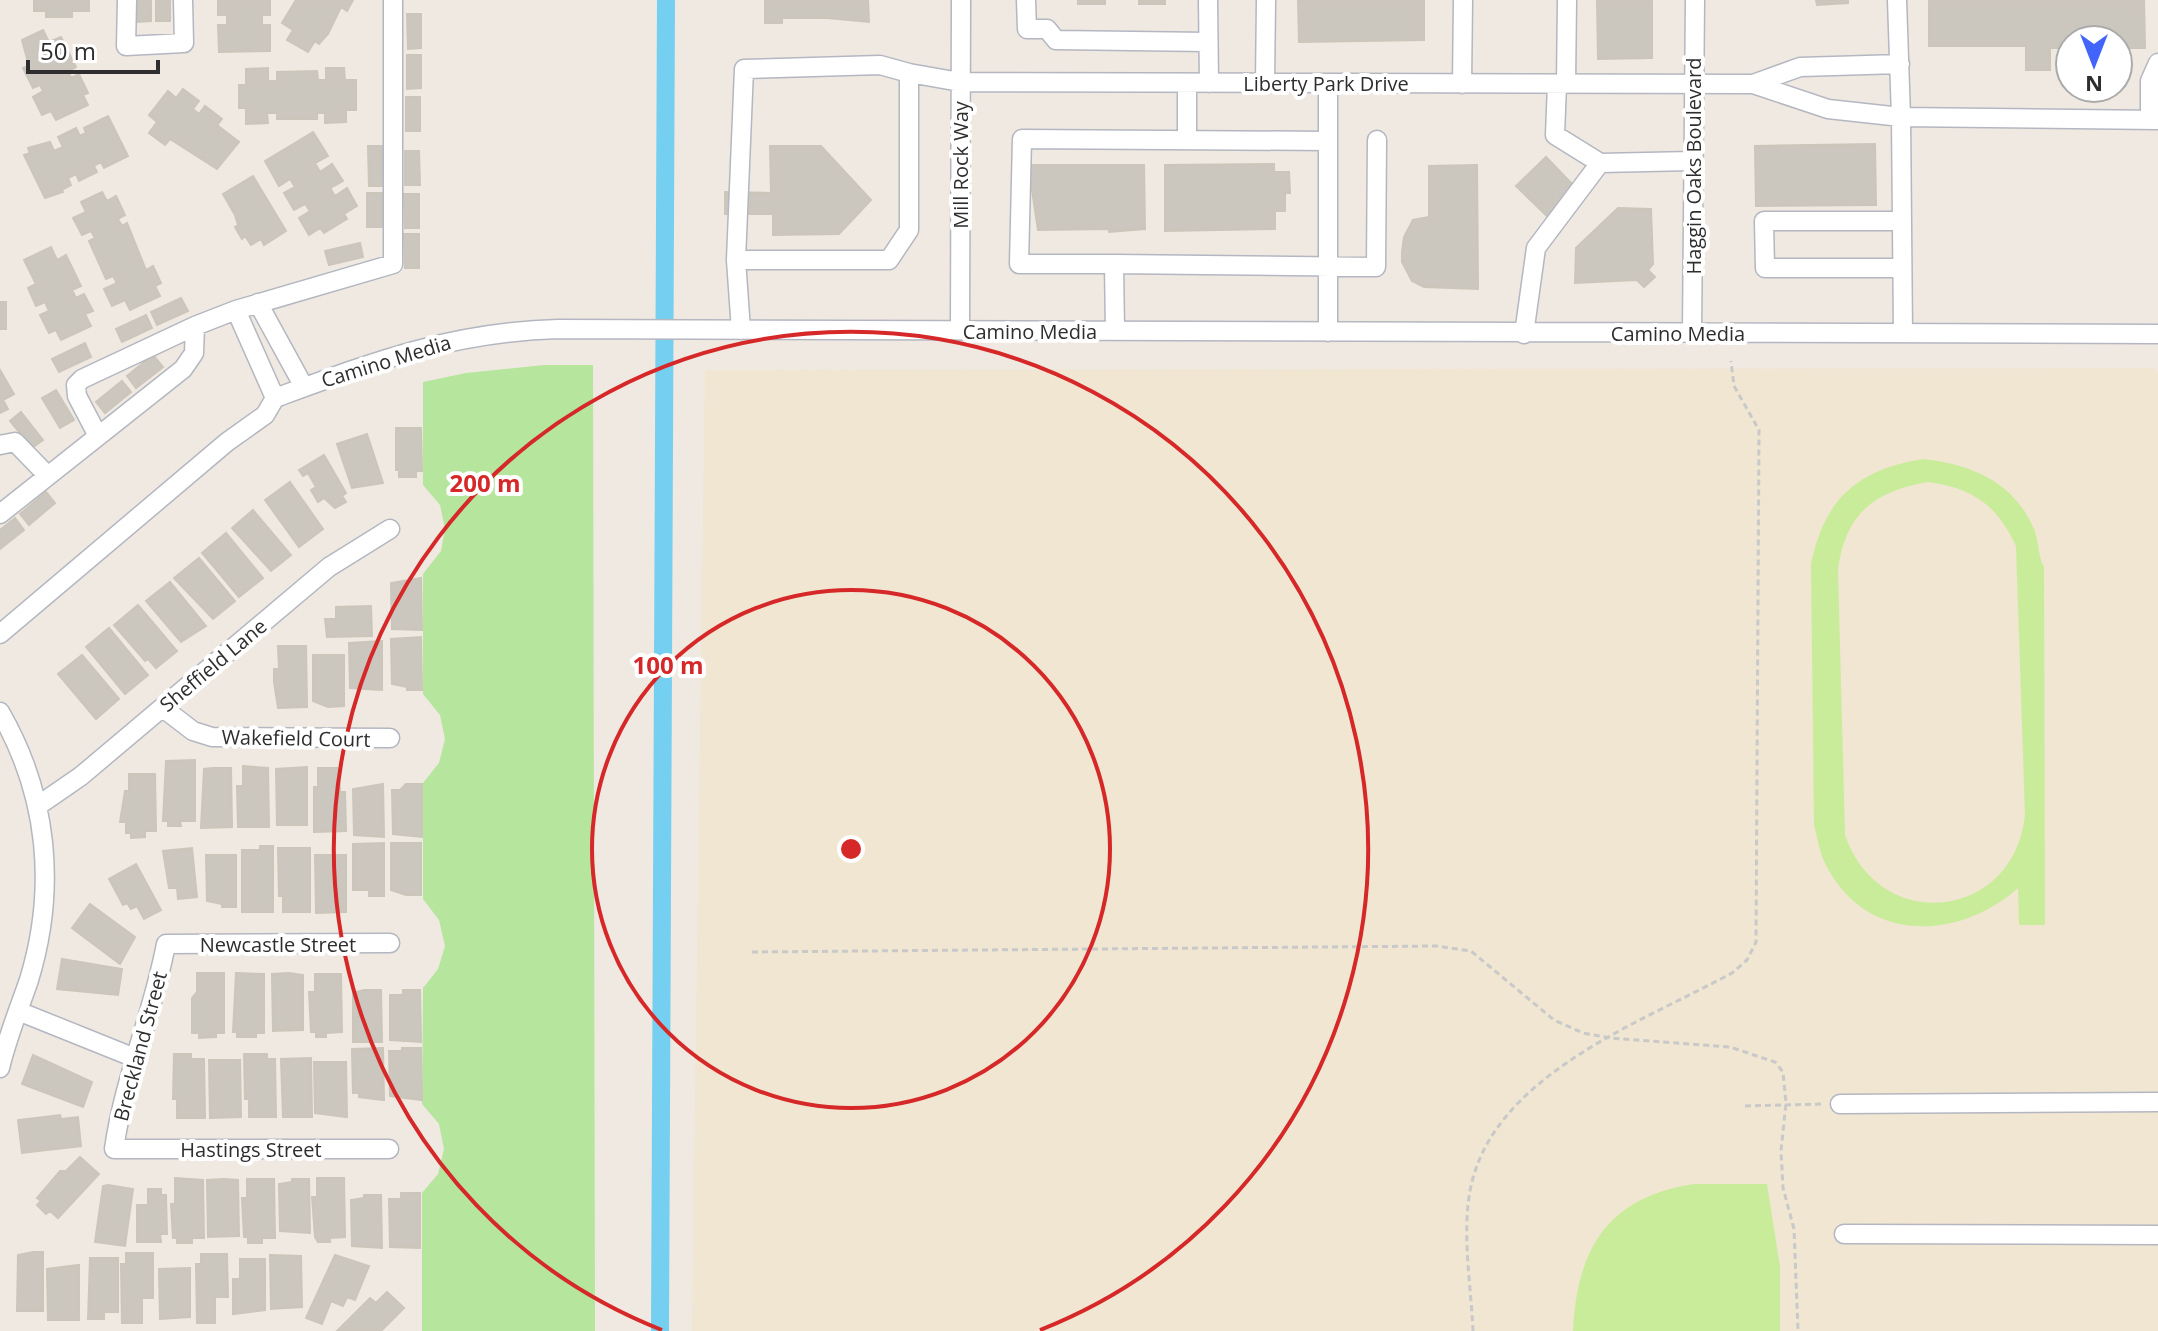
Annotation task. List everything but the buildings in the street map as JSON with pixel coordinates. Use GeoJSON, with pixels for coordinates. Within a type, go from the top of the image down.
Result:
{"type":"FeatureCollection","features":[{"type":"Feature","properties":{"kind":"street"},"geometry":{"type":"LineString","coordinates":[[127,0],[126,46],[184,43],[183,0]]}},
{"type":"Feature","properties":{"kind":"street"},"geometry":{"type":"LineString","coordinates":[[98,436],[77,396],[76,385],[82,379],[236,310],[393,264],[393,0]]}},
{"type":"Feature","properties":{"kind":"street","name":"Mill Rock Way"},"geometry":{"type":"LineString","coordinates":[[960,330],[961,0]]}},
{"type":"Feature","properties":{"kind":"street"},"geometry":{"type":"LineString","coordinates":[[1026,0],[1027,29],[1047,29],[1056,40],[1208,42]]}},
{"type":"Feature","properties":{"kind":"street"},"geometry":{"type":"LineString","coordinates":[[1208,0],[1209,83]]}},
{"type":"Feature","properties":{"kind":"street"},"geometry":{"type":"LineString","coordinates":[[1265,83],[1266,0]]}},
{"type":"Feature","properties":{"kind":"street"},"geometry":{"type":"LineString","coordinates":[[1462,84],[1463,0]]}},
{"type":"Feature","properties":{"kind":"street"},"geometry":{"type":"LineString","coordinates":[[1567,0],[1555,135],[1600,163],[1692,161]]}},
{"type":"Feature","properties":{"kind":"street","name":"Haggin Oaks Boulevard"},"geometry":{"type":"LineString","coordinates":[[1692,333],[1695,0]]}},
{"type":"Feature","properties":{"kind":"street"},"geometry":{"type":"LineString","coordinates":[[1897,0],[1903,333]]}},
{"type":"Feature","properties":{"kind":"street"},"geometry":{"type":"LineString","coordinates":[[1753,84],[1828,109],[1901,117],[2154,120],[2150,81],[2158,63]]}},
{"type":"Feature","properties":{"kind":"street"},"geometry":{"type":"LineString","coordinates":[[1753,84],[1800,67],[1900,64]]}},
{"type":"Feature","properties":{"kind":"street","name":"Liberty Park Drive"},"geometry":{"type":"LineString","coordinates":[[736,260],[744,69],[880,65],[960,82],[1753,84]]}},
{"type":"Feature","properties":{"kind":"street"},"geometry":{"type":"LineString","coordinates":[[741,330],[736,260],[889,260],[899,251],[909,230],[909,73]]}},
{"type":"Feature","properties":{"kind":"street"},"geometry":{"type":"LineString","coordinates":[[1187,83],[1187,140]]}},
{"type":"Feature","properties":{"kind":"street"},"geometry":{"type":"LineString","coordinates":[[1328,83],[1328,332]]}},
{"type":"Feature","properties":{"kind":"street"},"geometry":{"type":"LineString","coordinates":[[1328,141],[1022,139],[1019,264],[1376,267],[1377,140]]}},
{"type":"Feature","properties":{"kind":"street"},"geometry":{"type":"LineString","coordinates":[[1524,334],[1536,248],[1600,163]]}},
{"type":"Feature","properties":{"kind":"street"},"geometry":{"type":"LineString","coordinates":[[1902,221],[1764,221],[1765,268],[1902,268]]}},
{"type":"Feature","properties":{"kind":"street"},"geometry":{"type":"LineString","coordinates":[[1114,264],[1115,331]]}},
{"type":"Feature","properties":{"kind":"street"},"geometry":{"type":"LineString","coordinates":[[258,303],[304,387]]}},
{"type":"Feature","properties":{"kind":"street"},"geometry":{"type":"LineString","coordinates":[[236,310],[275,398]]}},
{"type":"Feature","properties":{"kind":"street"},"geometry":{"type":"LineString","coordinates":[[0,514],[183,369],[194,353],[195,326]]}},
{"type":"Feature","properties":{"kind":"street","name":"Camino Media"},"geometry":{"type":"LineString","coordinates":[[0,634],[227,442],[265,415],[275,398],[392,355],[474,335],[520,330],[2158,334]]}},
{"type":"Feature","properties":{"kind":"street"},"geometry":{"type":"LineString","coordinates":[[0,445],[15,442],[48,476]]}},
{"type":"Feature","properties":{"kind":"street","name":"Sheffield Lane"},"geometry":{"type":"LineString","coordinates":[[39,805],[163,708],[329,567],[390,529]]}},
{"type":"Feature","properties":{"kind":"street","name":"Wakefield Court"},"geometry":{"type":"LineString","coordinates":[[163,708],[177,721],[212,737],[390,738]]}},
{"type":"Feature","properties":{"kind":"street"},"geometry":{"type":"LineString","coordinates":[[0,712],[29,770],[39,805],[46,861],[39,939],[0,1068]]}},
{"type":"Feature","properties":{"kind":"street","name":"Newcastle Street"},"geometry":{"type":"LineString","coordinates":[[166,944],[390,943]]}},
{"type":"Feature","properties":{"kind":"street","name":"Breckland Street"},"geometry":{"type":"LineString","coordinates":[[114,1149],[119,1109],[150,1014],[166,944]]}},
{"type":"Feature","properties":{"kind":"street"},"geometry":{"type":"LineString","coordinates":[[18,1011],[135,1058]]}},
{"type":"Feature","properties":{"kind":"street"},"geometry":{"type":"LineString","coordinates":[[1840,1104],[2158,1102]]}},
{"type":"Feature","properties":{"kind":"street","name":"Hastings Street"},"geometry":{"type":"LineString","coordinates":[[114,1149],[389,1149]]}},
{"type":"Feature","properties":{"kind":"street"},"geometry":{"type":"LineString","coordinates":[[1844,1234],[2158,1235]]}},
{"type":"Feature","properties":{"kind":"path"},"geometry":{"type":"LineString","coordinates":[[1473,1331],[1468,1205],[1482,1149],[1498,1122],[1532,1087],[1560,1066],[1732,973],[1747,960],[1756,942],[1759,430],[1734,386],[1731,361]]}},
{"type":"Feature","properties":{"kind":"path"},"geometry":{"type":"LineString","coordinates":[[752,952],[1436,946],[1471,951],[1554,1020],[1583,1033],[1610,1038],[1730,1047],[1755,1053],[1775,1062],[1783,1072],[1786,1103],[1781,1151],[1783,1188],[1794,1229],[1798,1331]]}},
{"type":"Feature","properties":{"kind":"path"},"geometry":{"type":"LineString","coordinates":[[1745,1106],[1840,1104]]}},
{"type":"Feature","properties":{"kind":"shaded area"},"geometry":{"type":"Polygon","coordinates":[[[2153,368],[2158,372],[2158,1331],[692,1331],[705,370],[2153,368]]]}},
{"type":"Feature","properties":{"kind":"green space"},"geometry":{"type":"Polygon","coordinates":[[[544,365],[593,365],[595,1331],[422,1331],[422,1193],[438,1174],[444,1149],[439,1124],[422,1104],[423,988],[438,969],[445,946],[439,920],[423,899],[423,783],[439,763],[445,739],[440,715],[423,694],[423,574],[441,551],[445,529],[440,505],[423,485],[423,382],[466,373],[544,365]]]}},
{"type":"Feature","properties":{"kind":"green space"},"geometry":{"type":"Polygon","coordinates":[[[1923,459],[1940,461],[1988,478],[2014,498],[2035,532],[2044,567],[2045,925],[2019,925],[2018,888],[1994,906],[1940,925],[1913,926],[1886,920],[1862,908],[1841,888],[1821,852],[1814,825],[1811,564],[1825,521],[1835,505],[1862,480],[1900,464],[1923,459]],[[1928,482],[1909,486],[1865,508],[1847,534],[1838,570],[1845,835],[1862,867],[1886,889],[1914,901],[1944,902],[1972,894],[1997,877],[2016,850],[2025,815],[2016,546],[1992,509],[1971,494],[1928,482]]]}},
{"type":"Feature","properties":{"kind":"green space"},"geometry":{"type":"Polygon","coordinates":[[[1694,1184],[1767,1184],[1780,1267],[1780,1331],[1573,1331],[1582,1275],[1590,1251],[1603,1231],[1619,1214],[1639,1201],[1694,1184]]]}},
{"type":"Feature","properties":{"kind":"waterway"},"geometry":{"type":"LineString","coordinates":[[660,1331],[666,0]]}}]}
